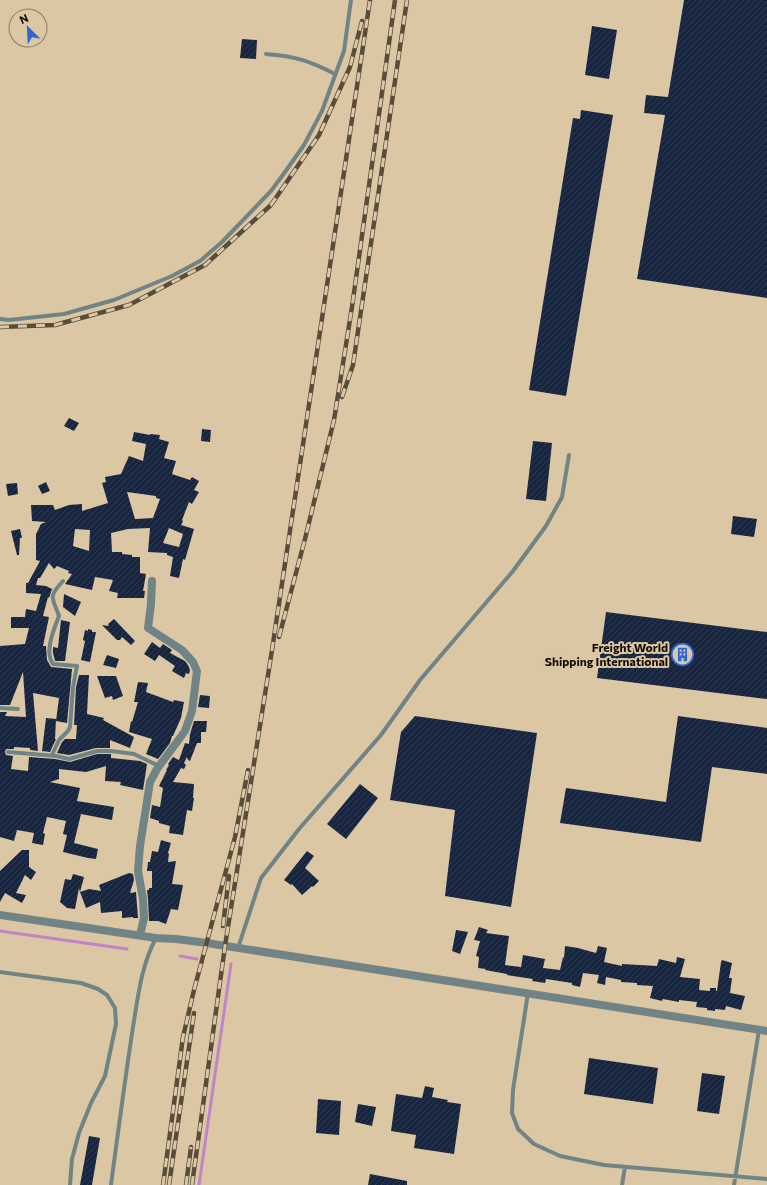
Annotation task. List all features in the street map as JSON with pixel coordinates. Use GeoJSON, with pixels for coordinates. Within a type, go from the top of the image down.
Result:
{"type":"FeatureCollection","features":[{"type":"Feature","properties":{"kind":"street"},"geometry":{"type":"LineString","coordinates":[[140,935],[144,918],[143,899],[138,871],[140,846],[150,782],[185,731],[192,711],[197,671],[193,662],[182,650],[148,628],[152,581]]}},
{"type":"Feature","properties":{"kind":"street"},"geometry":{"type":"LineString","coordinates":[[0,915],[156,938],[176,939],[238,948],[763,1030]]}},
{"type":"Feature","properties":{"kind":"lane"},"geometry":{"type":"LineString","coordinates":[[0,319],[9,320],[64,314],[114,300],[172,276],[200,261],[222,242],[270,191],[304,145],[322,111],[344,51],[351,0]]}},
{"type":"Feature","properties":{"kind":"lane"},"geometry":{"type":"LineString","coordinates":[[266,54],[304,60],[318,65],[335,74]]}},
{"type":"Feature","properties":{"kind":"lane"},"geometry":{"type":"LineString","coordinates":[[238,948],[261,878],[299,829],[381,735],[420,680],[513,571],[546,526],[562,497],[569,455]]}},
{"type":"Feature","properties":{"kind":"lane"},"geometry":{"type":"LineString","coordinates":[[52,755],[59,740],[70,727],[73,687],[77,666],[57,665],[53,664],[50,660],[49,653],[52,636],[59,616],[52,595],[63,581]]}},
{"type":"Feature","properties":{"kind":"lane"},"geometry":{"type":"LineString","coordinates":[[0,708],[18,709]]}},
{"type":"Feature","properties":{"kind":"lane"},"geometry":{"type":"LineString","coordinates":[[8,752],[52,755],[69,759],[97,751],[111,751],[134,754],[160,766]]}},
{"type":"Feature","properties":{"kind":"lane"},"geometry":{"type":"LineString","coordinates":[[111,1185],[129,1054],[142,974],[150,950],[156,938]]}},
{"type":"Feature","properties":{"kind":"lane"},"geometry":{"type":"LineString","coordinates":[[0,972],[81,983],[98,989],[107,995],[115,1008],[116,1024],[104,1076],[90,1103],[79,1133],[72,1158],[70,1185]]}},
{"type":"Feature","properties":{"kind":"lane"},"geometry":{"type":"LineString","coordinates":[[528,993],[513,1090],[512,1114],[518,1129],[534,1144],[560,1156],[604,1165],[767,1179]]}},
{"type":"Feature","properties":{"kind":"lane"},"geometry":{"type":"LineString","coordinates":[[734,1185],[763,1030]]}},
{"type":"Feature","properties":{"kind":"lane"},"geometry":{"type":"LineString","coordinates":[[622,1185],[625,1167]]}},
{"type":"Feature","properties":{"kind":"building"},"geometry":{"type":"Polygon","coordinates":[[[684,0],[767,0],[767,298],[637,279],[665,115],[644,113],[646,95],[668,97],[684,0]]]}},
{"type":"Feature","properties":{"kind":"building"},"geometry":{"type":"Polygon","coordinates":[[[592,26],[617,30],[609,79],[585,75],[592,26]]]}},
{"type":"Feature","properties":{"kind":"building"},"geometry":{"type":"Polygon","coordinates":[[[242,39],[257,40],[256,59],[240,58],[242,39]]]}},
{"type":"Feature","properties":{"kind":"building"},"geometry":{"type":"Polygon","coordinates":[[[581,110],[613,115],[566,396],[529,390],[573,118],[580,119],[581,110]]]}},
{"type":"Feature","properties":{"kind":"building"},"geometry":{"type":"Polygon","coordinates":[[[69,418],[79,423],[74,431],[64,426],[69,418]]]}},
{"type":"Feature","properties":{"kind":"building"},"geometry":{"type":"Polygon","coordinates":[[[202,429],[211,430],[210,442],[201,441],[202,429]]]}},
{"type":"Feature","properties":{"kind":"building"},"geometry":{"type":"Polygon","coordinates":[[[134,432],[160,435],[159,439],[169,442],[164,458],[176,461],[172,474],[190,480],[192,477],[199,481],[194,490],[199,492],[192,504],[189,502],[182,520],[181,525],[194,529],[185,560],[183,559],[179,578],[170,576],[173,557],[167,555],[167,553],[148,552],[150,528],[128,529],[111,533],[112,552],[122,552],[122,554],[132,555],[132,557],[140,557],[140,573],[146,574],[143,591],[145,591],[144,598],[117,598],[118,593],[109,591],[113,580],[95,577],[92,590],[65,584],[72,574],[68,573],[69,571],[57,566],[54,569],[49,563],[40,578],[38,578],[36,585],[46,586],[52,589],[49,598],[48,597],[43,616],[49,617],[43,646],[46,646],[47,660],[51,667],[72,669],[67,723],[56,721],[59,698],[33,693],[38,751],[30,750],[30,748],[14,747],[14,749],[6,749],[5,752],[6,755],[13,756],[11,769],[28,771],[29,757],[70,762],[97,754],[111,754],[111,758],[140,761],[147,764],[143,790],[120,785],[121,782],[105,781],[106,766],[86,772],[59,769],[59,779],[50,782],[80,788],[77,801],[114,807],[112,820],[81,814],[74,843],[98,849],[96,859],[63,852],[67,835],[63,834],[66,821],[47,817],[43,833],[45,834],[43,845],[32,843],[34,833],[17,830],[14,841],[0,837],[0,712],[7,712],[5,716],[26,717],[23,672],[10,705],[0,705],[0,646],[25,644],[29,628],[11,628],[11,617],[25,617],[26,609],[36,611],[41,594],[26,593],[26,583],[28,583],[40,561],[36,560],[36,534],[41,524],[46,522],[32,521],[31,505],[53,505],[55,510],[69,505],[82,504],[82,511],[108,503],[102,483],[106,482],[105,477],[121,474],[129,456],[143,461],[146,444],[132,441],[134,432]],[[127,492],[135,519],[153,518],[160,499],[156,498],[156,496],[127,492]],[[169,528],[163,543],[179,547],[183,534],[169,528]],[[75,529],[73,546],[89,551],[90,530],[75,529]]]}},
{"type":"Feature","properties":{"kind":"building"},"geometry":{"type":"Polygon","coordinates":[[[533,441],[552,443],[546,501],[526,499],[533,441]]]}},
{"type":"Feature","properties":{"kind":"building"},"geometry":{"type":"Polygon","coordinates":[[[46,482],[50,491],[42,494],[38,486],[46,482]]]}},
{"type":"Feature","properties":{"kind":"building"},"geometry":{"type":"Polygon","coordinates":[[[17,483],[18,494],[8,496],[6,484],[17,483]]]}},
{"type":"Feature","properties":{"kind":"building"},"geometry":{"type":"Polygon","coordinates":[[[733,516],[757,519],[754,537],[731,534],[733,516]]]}},
{"type":"Feature","properties":{"kind":"building"},"geometry":{"type":"Polygon","coordinates":[[[20,529],[22,538],[20,538],[19,555],[17,555],[11,531],[20,529]]]}},
{"type":"Feature","properties":{"kind":"building"},"geometry":{"type":"Polygon","coordinates":[[[64,594],[81,602],[75,616],[63,607],[64,594]]]}},
{"type":"Feature","properties":{"kind":"building","name":"Freight World Shipping International"},"geometry":{"type":"Polygon","coordinates":[[[606,612],[767,632],[767,699],[597,678],[606,612]]]}},
{"type":"Feature","properties":{"kind":"building"},"geometry":{"type":"Polygon","coordinates":[[[114,619],[135,641],[131,645],[122,637],[120,640],[117,640],[102,625],[109,626],[108,624],[114,619]]]}},
{"type":"Feature","properties":{"kind":"building"},"geometry":{"type":"Polygon","coordinates":[[[61,620],[70,622],[65,661],[55,661],[53,647],[58,648],[61,620]]]}},
{"type":"Feature","properties":{"kind":"building"},"geometry":{"type":"Polygon","coordinates":[[[88,629],[92,630],[92,632],[96,632],[90,662],[81,660],[85,641],[83,640],[85,630],[88,631],[88,629]]]}},
{"type":"Feature","properties":{"kind":"building"},"geometry":{"type":"Polygon","coordinates":[[[152,642],[160,648],[163,644],[172,650],[170,653],[185,661],[190,670],[189,674],[186,673],[184,678],[172,671],[175,666],[159,655],[155,661],[144,654],[152,642]]]}},
{"type":"Feature","properties":{"kind":"building"},"geometry":{"type":"Polygon","coordinates":[[[107,655],[119,659],[116,668],[103,665],[107,655]]]}},
{"type":"Feature","properties":{"kind":"building"},"geometry":{"type":"Polygon","coordinates":[[[79,675],[89,675],[87,714],[104,718],[103,720],[134,737],[130,748],[110,740],[110,748],[96,748],[69,755],[57,753],[65,739],[76,739],[77,725],[74,725],[76,687],[79,675]]]}},
{"type":"Feature","properties":{"kind":"building"},"geometry":{"type":"Polygon","coordinates":[[[97,676],[116,676],[123,696],[113,700],[112,696],[105,698],[97,676]]]}},
{"type":"Feature","properties":{"kind":"building"},"geometry":{"type":"Polygon","coordinates":[[[138,682],[148,683],[146,692],[173,702],[174,700],[184,702],[181,718],[170,743],[158,759],[146,754],[152,739],[129,732],[131,721],[132,722],[138,702],[134,702],[138,682]]]}},
{"type":"Feature","properties":{"kind":"building"},"geometry":{"type":"Polygon","coordinates":[[[200,695],[210,696],[209,708],[198,707],[200,695]]]}},
{"type":"Feature","properties":{"kind":"building"},"geometry":{"type":"Polygon","coordinates":[[[415,716],[537,733],[511,907],[445,896],[455,810],[390,800],[401,732],[415,716]]]}},
{"type":"Feature","properties":{"kind":"building"},"geometry":{"type":"Polygon","coordinates":[[[678,716],[767,728],[767,774],[712,767],[701,842],[560,823],[566,788],[666,802],[678,716]]]}},
{"type":"Feature","properties":{"kind":"building"},"geometry":{"type":"Polygon","coordinates":[[[46,718],[56,719],[56,739],[50,752],[42,751],[46,718]]]}},
{"type":"Feature","properties":{"kind":"building"},"geometry":{"type":"Polygon","coordinates":[[[194,721],[207,721],[206,732],[201,732],[201,743],[197,743],[190,761],[187,757],[184,763],[186,765],[184,769],[181,768],[173,782],[194,784],[192,811],[187,810],[183,835],[169,833],[170,826],[159,823],[159,821],[150,818],[152,805],[160,807],[163,788],[159,786],[167,770],[168,764],[173,757],[179,760],[185,743],[189,744],[194,721]]]}},
{"type":"Feature","properties":{"kind":"building"},"geometry":{"type":"Polygon","coordinates":[[[360,784],[378,798],[346,839],[327,824],[360,784]]]}},
{"type":"Feature","properties":{"kind":"building"},"geometry":{"type":"Polygon","coordinates":[[[161,840],[171,843],[168,853],[168,862],[176,861],[172,884],[183,885],[178,910],[171,909],[166,924],[158,921],[149,921],[147,890],[152,888],[152,871],[147,871],[148,862],[150,862],[152,851],[158,852],[161,840]]]}},
{"type":"Feature","properties":{"kind":"building"},"geometry":{"type":"Polygon","coordinates":[[[22,850],[29,850],[29,867],[36,872],[31,880],[25,875],[16,893],[26,895],[22,903],[5,893],[0,902],[0,871],[22,850]]]}},
{"type":"Feature","properties":{"kind":"building"},"geometry":{"type":"Polygon","coordinates":[[[307,851],[314,856],[305,868],[319,881],[302,895],[292,884],[291,885],[284,880],[307,851]]]}},
{"type":"Feature","properties":{"kind":"building"},"geometry":{"type":"Polygon","coordinates":[[[129,873],[133,874],[134,880],[130,893],[136,892],[138,918],[122,918],[122,911],[101,913],[100,902],[86,908],[80,892],[89,889],[101,891],[99,885],[129,873]]]}},
{"type":"Feature","properties":{"kind":"building"},"geometry":{"type":"Polygon","coordinates":[[[73,874],[84,877],[80,892],[79,888],[75,909],[67,908],[60,902],[65,879],[71,880],[73,874]]]}},
{"type":"Feature","properties":{"kind":"building"},"geometry":{"type":"Polygon","coordinates":[[[479,927],[488,930],[486,933],[509,936],[505,965],[521,967],[523,955],[545,959],[543,968],[560,970],[563,957],[564,958],[565,946],[596,953],[598,946],[607,948],[604,962],[622,966],[622,964],[657,966],[659,959],[676,963],[677,957],[685,959],[680,977],[700,979],[699,990],[710,991],[710,988],[716,988],[717,991],[722,960],[732,963],[729,978],[732,978],[730,993],[745,996],[741,1010],[726,1006],[725,1010],[715,1009],[715,1011],[707,1010],[707,1008],[696,1007],[697,1002],[679,1000],[679,1002],[663,999],[662,1001],[650,998],[653,986],[621,982],[621,980],[606,977],[605,985],[597,983],[599,975],[583,973],[580,987],[572,985],[572,983],[546,979],[545,983],[532,981],[533,979],[478,968],[479,957],[476,956],[480,941],[474,940],[479,927]]]}},
{"type":"Feature","properties":{"kind":"building"},"geometry":{"type":"Polygon","coordinates":[[[456,930],[468,932],[460,954],[452,951],[456,930]]]}},
{"type":"Feature","properties":{"kind":"building"},"geometry":{"type":"Polygon","coordinates":[[[589,1058],[658,1068],[653,1104],[584,1094],[589,1058]]]}},
{"type":"Feature","properties":{"kind":"building"},"geometry":{"type":"Polygon","coordinates":[[[702,1073],[725,1076],[719,1114],[697,1111],[702,1073]]]}},
{"type":"Feature","properties":{"kind":"building"},"geometry":{"type":"Polygon","coordinates":[[[425,1086],[434,1088],[432,1097],[448,1100],[447,1102],[461,1104],[454,1154],[414,1148],[416,1135],[391,1131],[396,1094],[422,1098],[425,1086]]]}},
{"type":"Feature","properties":{"kind":"building"},"geometry":{"type":"Polygon","coordinates":[[[318,1099],[341,1101],[339,1135],[316,1133],[318,1099]]]}},
{"type":"Feature","properties":{"kind":"building"},"geometry":{"type":"Polygon","coordinates":[[[358,1104],[376,1107],[372,1126],[355,1122],[358,1104]]]}},
{"type":"Feature","properties":{"kind":"building"},"geometry":{"type":"Polygon","coordinates":[[[89,1136],[100,1138],[92,1185],[80,1185],[89,1136]]]}},
{"type":"Feature","properties":{"kind":"building"},"geometry":{"type":"Polygon","coordinates":[[[370,1174],[407,1181],[407,1185],[368,1185],[370,1174]]]}},
{"type":"Feature","properties":{"kind":"waterway"},"geometry":{"type":"LineString","coordinates":[[0,931],[127,949]]}},
{"type":"Feature","properties":{"kind":"waterway"},"geometry":{"type":"LineString","coordinates":[[180,956],[197,959]]}},
{"type":"Feature","properties":{"kind":"waterway"},"geometry":{"type":"LineString","coordinates":[[199,1185],[231,964]]}},
{"type":"Feature","properties":{"kind":"railway"},"geometry":{"type":"LineString","coordinates":[[192,1185],[225,946],[272,650],[370,0]]}},
{"type":"Feature","properties":{"kind":"railway"},"geometry":{"type":"LineString","coordinates":[[279,637],[334,420],[352,307],[395,0]]}},
{"type":"Feature","properties":{"kind":"railway"},"geometry":{"type":"LineString","coordinates":[[342,397],[353,365],[407,0]]}},
{"type":"Feature","properties":{"kind":"railway"},"geometry":{"type":"LineString","coordinates":[[0,327],[55,325],[129,305],[205,265],[271,205],[319,135],[350,67],[362,21]]}},
{"type":"Feature","properties":{"kind":"railway"},"geometry":{"type":"LineString","coordinates":[[163,1185],[183,1037],[235,837],[248,770]]}},
{"type":"Feature","properties":{"kind":"railway"},"geometry":{"type":"LineString","coordinates":[[223,926],[229,876]]}},
{"type":"Feature","properties":{"kind":"railway"},"geometry":{"type":"LineString","coordinates":[[169,1185],[194,1013]]}},
{"type":"Feature","properties":{"kind":"railway"},"geometry":{"type":"LineString","coordinates":[[186,1185],[191,1147]]}},
{"type":"Feature","properties":{"kind":"place","name":"Freight World Shipping International"},"geometry":{"type":"Point","coordinates":[683,655]}}]}
